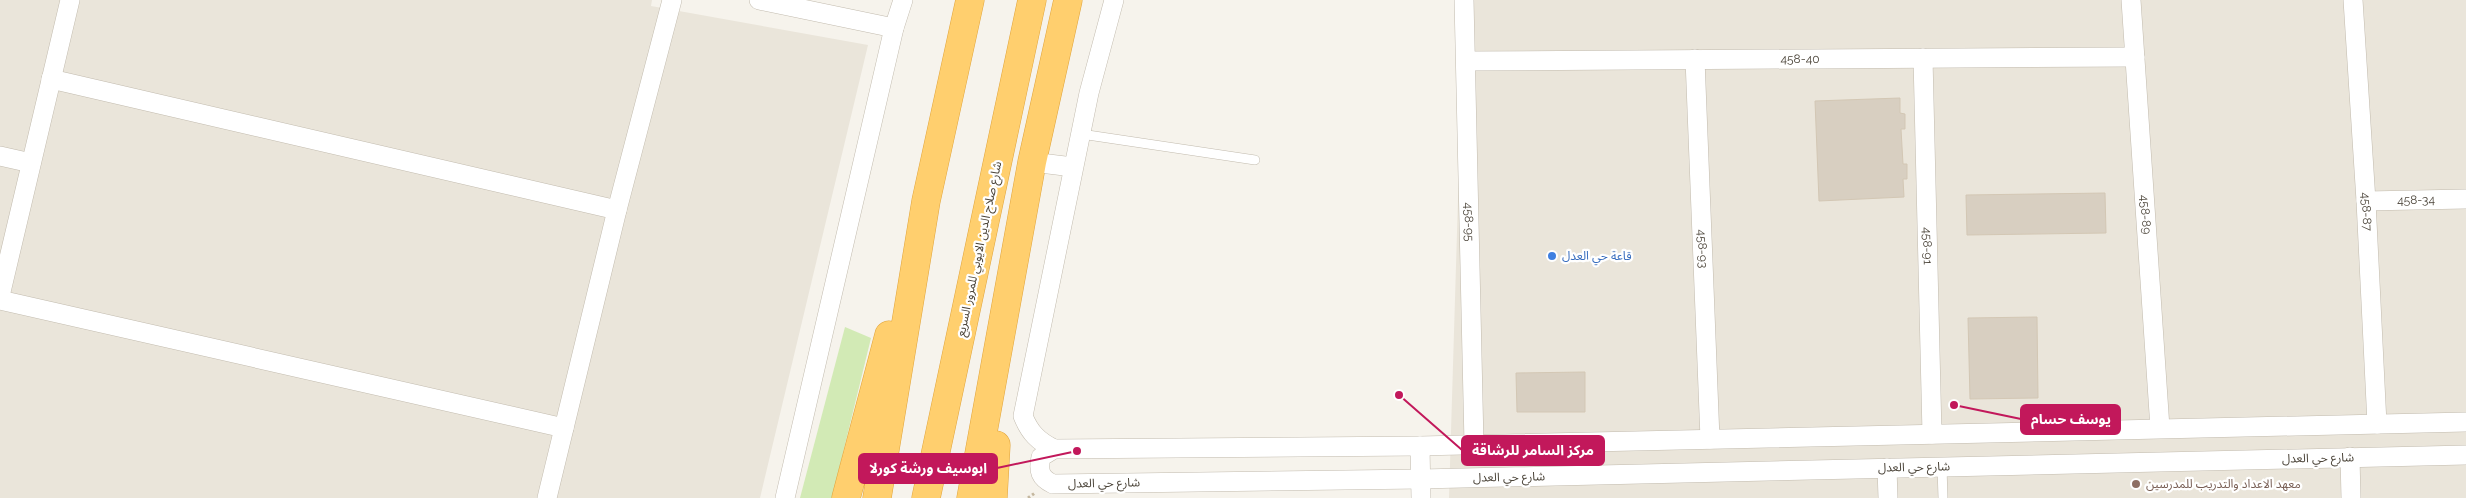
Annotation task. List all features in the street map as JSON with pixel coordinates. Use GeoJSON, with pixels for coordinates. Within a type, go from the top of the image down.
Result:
{"type":"FeatureCollection","features":[{"type":"Feature","properties":{"kind":"highway"},"geometry":{"type":"LineString","coordinates":[[877,498],[926,201],[970,0]]}},
{"type":"Feature","properties":{"kind":"highway","name":"شارع صلاح الدين الايوبي للمرور السريع"},"geometry":{"type":"LineString","coordinates":[[926,498],[1032,0]]}},
{"type":"Feature","properties":{"kind":"highway"},"geometry":{"type":"LineString","coordinates":[[971,498],[1032,162],[1068,0]]}},
{"type":"Feature","properties":{"kind":"highway"},"geometry":{"type":"LineString","coordinates":[[846,498],[872,393],[926,201]]}},
{"type":"Feature","properties":{"kind":"highway"},"geometry":{"type":"LineString","coordinates":[[993,498],[993,472],[1002,383],[1006,299]]}},
{"type":"Feature","properties":{"kind":"street"},"geometry":{"type":"LineString","coordinates":[[0,296],[70,0]]}},
{"type":"Feature","properties":{"kind":"street"},"geometry":{"type":"LineString","coordinates":[[547,498],[617,210],[672,0]]}},
{"type":"Feature","properties":{"kind":"street"},"geometry":{"type":"LineString","coordinates":[[759,0],[894,28]]}},
{"type":"Feature","properties":{"kind":"street"},"geometry":{"type":"LineString","coordinates":[[784,498],[894,28],[903,0]]}},
{"type":"Feature","properties":{"kind":"street"},"geometry":{"type":"LineString","coordinates":[[1114,0],[1088,93],[1023,416],[1034,436],[1042,443],[1054,449],[1420,446],[2466,422]]}},
{"type":"Feature","properties":{"kind":"street","name":"458-95"},"geometry":{"type":"LineString","coordinates":[[1464,0],[1474,444]]}},
{"type":"Feature","properties":{"kind":"street","name":"458-89"},"geometry":{"type":"LineString","coordinates":[[2131,0],[2160,428]]}},
{"type":"Feature","properties":{"kind":"street","name":"458-87"},"geometry":{"type":"LineString","coordinates":[[2353,0],[2366,201],[2376,424]]}},
{"type":"Feature","properties":{"kind":"street","name":"458-40"},"geometry":{"type":"LineString","coordinates":[[1466,61],[2135,57]]}},
{"type":"Feature","properties":{"kind":"street","name":"458-91"},"geometry":{"type":"LineString","coordinates":[[1923,58],[1932,434]]}},
{"type":"Feature","properties":{"kind":"street","name":"458-93"},"geometry":{"type":"LineString","coordinates":[[1694,60],[1710,439]]}},
{"type":"Feature","properties":{"kind":"street"},"geometry":{"type":"LineString","coordinates":[[51,78],[617,210]]}},
{"type":"Feature","properties":{"kind":"street"},"geometry":{"type":"LineString","coordinates":[[0,156],[31,163]]}},
{"type":"Feature","properties":{"kind":"street"},"geometry":{"type":"LineString","coordinates":[[1032,162],[1073,167]]}},
{"type":"Feature","properties":{"kind":"street","name":"458-34"},"geometry":{"type":"LineString","coordinates":[[2366,201],[2466,199]]}},
{"type":"Feature","properties":{"kind":"street"},"geometry":{"type":"LineString","coordinates":[[0,300],[564,428]]}},
{"type":"Feature","properties":{"kind":"street"},"geometry":{"type":"LineString","coordinates":[[1420,446],[1421,498]]}},
{"type":"Feature","properties":{"kind":"street","name":"شارع حي العدل"},"geometry":{"type":"LineString","coordinates":[[1054,449],[1041,458],[1038,468],[1043,479],[1053,484],[1421,479],[2466,455]]}},
{"type":"Feature","properties":{"kind":"street"},"geometry":{"type":"LineString","coordinates":[[2350,457],[2351,498]]}},
{"type":"Feature","properties":{"kind":"street"},"geometry":{"type":"LineString","coordinates":[[1887,468],[1888,498]]}},
{"type":"Feature","properties":{"kind":"lane"},"geometry":{"type":"LineString","coordinates":[[1081,134],[1255,160]]}},
{"type":"Feature","properties":{"kind":"lane"},"geometry":{"type":"LineString","coordinates":[[1942,467],[1943,498]]}},
{"type":"Feature","properties":{"kind":"shaded area"},"geometry":{"type":"Polygon","coordinates":[[[0,0],[652,0],[651,6],[868,45],[760,498],[0,498],[0,0]]]}},
{"type":"Feature","properties":{"kind":"shaded area"},"geometry":{"type":"Polygon","coordinates":[[[1464,0],[2466,0],[2466,498],[1449,498],[1464,0]]]}},
{"type":"Feature","properties":{"kind":"green space"},"geometry":{"type":"Polygon","coordinates":[[[845,327],[871,338],[832,498],[800,498],[845,327]]]}},
{"type":"Feature","properties":{"kind":"building"},"geometry":{"type":"Polygon","coordinates":[[[1900,98],[1900,113],[1905,114],[1905,129],[1901,129],[1903,164],[1907,164],[1907,179],[1903,179],[1904,197],[1819,201],[1815,101],[1900,98]]]}},
{"type":"Feature","properties":{"kind":"building"},"geometry":{"type":"Polygon","coordinates":[[[2105,193],[2106,233],[1967,235],[1966,195],[2105,193]]]}},
{"type":"Feature","properties":{"kind":"building"},"geometry":{"type":"Polygon","coordinates":[[[2037,317],[2038,398],[1970,399],[1968,318],[2037,317]]]}},
{"type":"Feature","properties":{"kind":"building"},"geometry":{"type":"Polygon","coordinates":[[[1585,372],[1585,412],[1517,412],[1516,373],[1585,372]]]}},
{"type":"Feature","properties":{"kind":"place","name":"قاعة حي العدل"},"geometry":{"type":"Point","coordinates":[1552,256]}},
{"type":"Feature","properties":{"kind":"place","name":"مركز السامر للرشاقة"},"geometry":{"type":"Point","coordinates":[1399,395]}},
{"type":"Feature","properties":{"kind":"place","name":"يوسف حسام"},"geometry":{"type":"Point","coordinates":[1954,405]}},
{"type":"Feature","properties":{"kind":"place","name":"ابوسيف ورشة كورلا"},"geometry":{"type":"Point","coordinates":[1077,451]}},
{"type":"Feature","properties":{"kind":"place","name":"معهد الاعداد والتدريب للمدرسين"},"geometry":{"type":"Point","coordinates":[2136,484]}}]}
